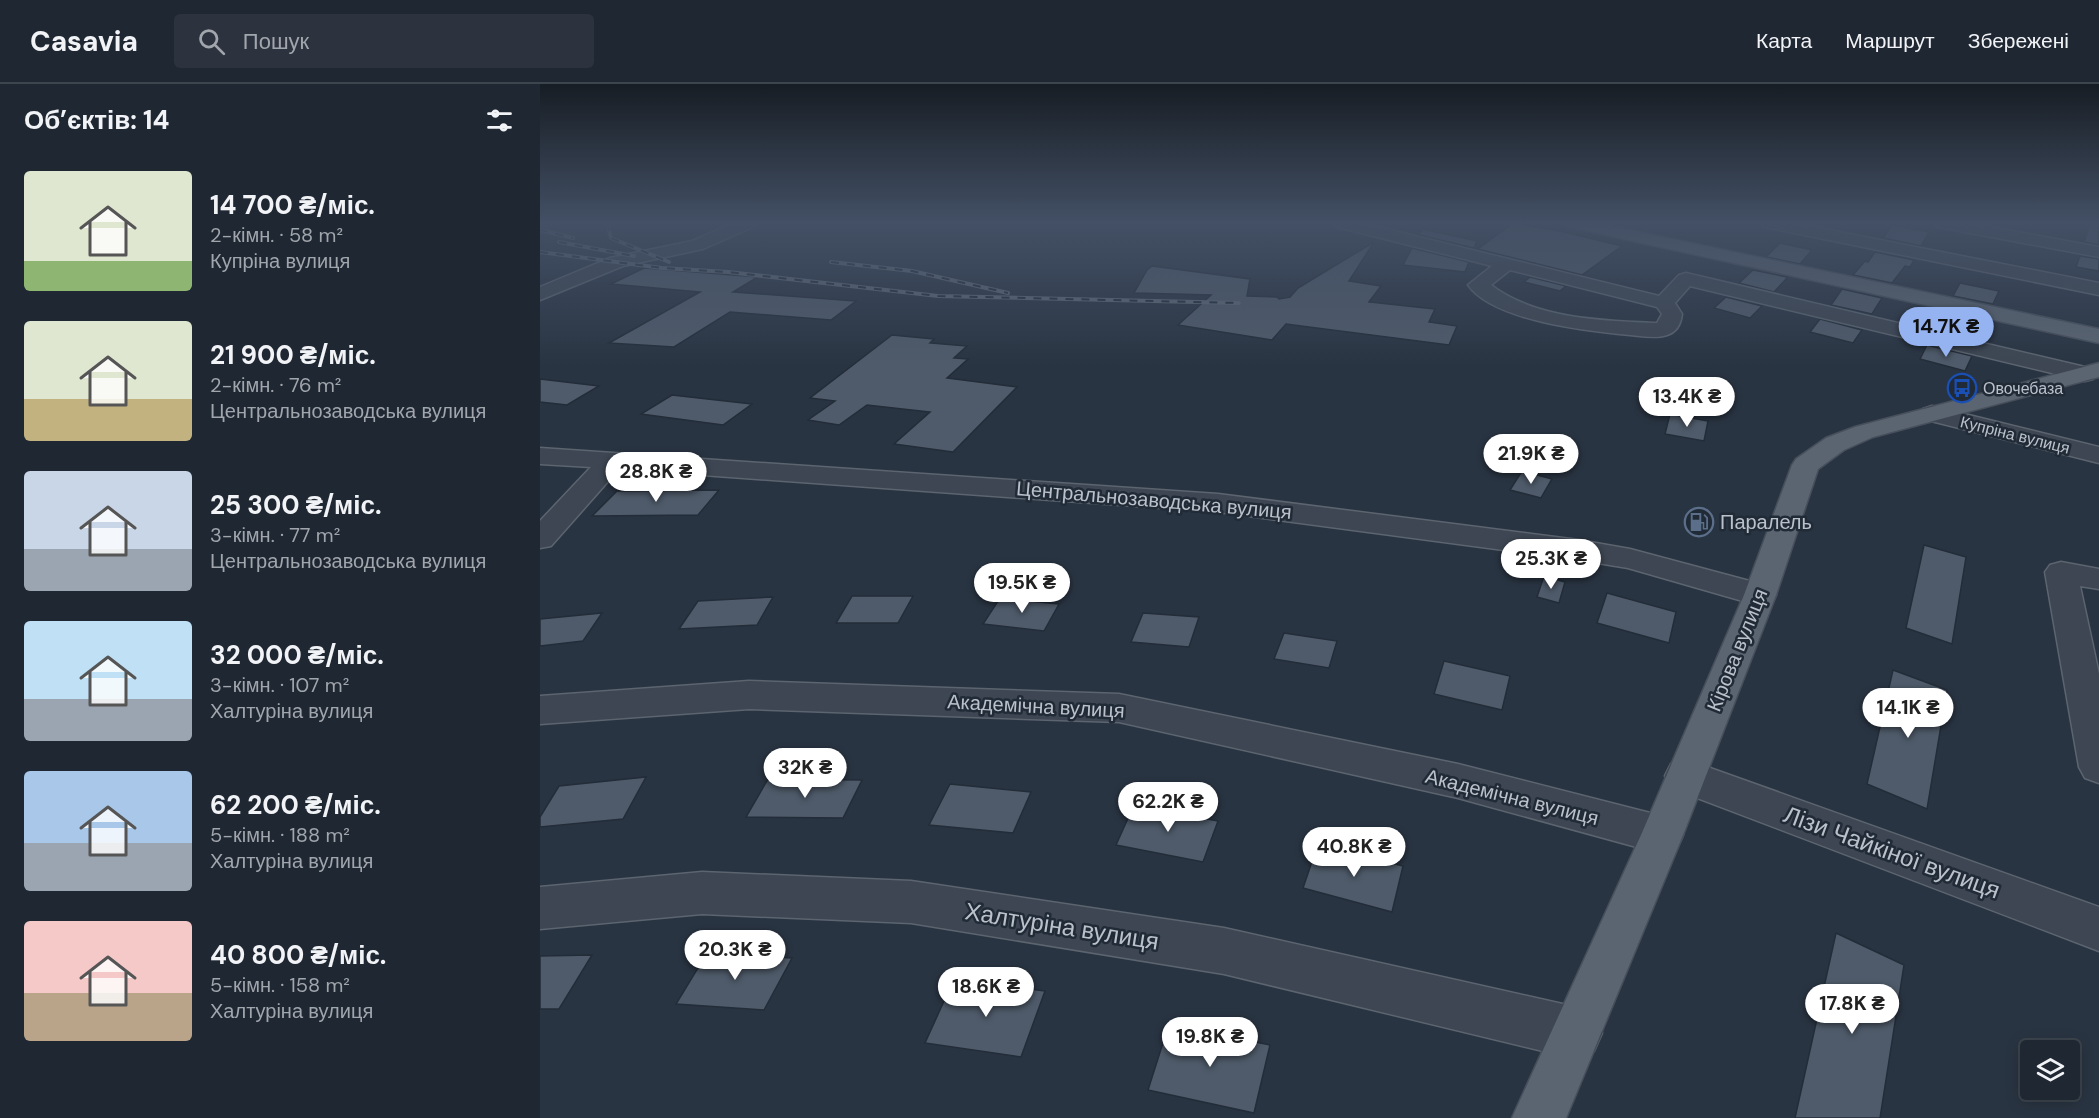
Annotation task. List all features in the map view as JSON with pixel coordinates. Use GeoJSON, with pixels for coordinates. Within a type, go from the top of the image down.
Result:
{"type":"FeatureCollection","features":[{"type":"Feature","properties":{"kind":"main road"},"geometry":{"type":"LineString","coordinates":[[1802,271],[2099,336]]}},
{"type":"Feature","properties":{"kind":"main road","name":"Кірова вулиця"},"geometry":{"type":"LineString","coordinates":[[1539,1118],[1662,835],[1760,596],[1806,465],[1835,444],[1864,432],[2092,372]]}},
{"type":"Feature","properties":{"kind":"street"},"geometry":{"type":"LineString","coordinates":[[540,294],[595,271]]}},
{"type":"Feature","properties":{"kind":"street"},"geometry":{"type":"LineString","coordinates":[[1498,271],[1478,285],[1484,291],[1514,308],[1615,329],[1662,330],[1670,323],[1672,314],[1664,303],[1537,271]]}},
{"type":"Feature","properties":{"kind":"street"},"geometry":{"type":"LineString","coordinates":[[1664,303],[1694,271]]}},
{"type":"Feature","properties":{"kind":"street"},"geometry":{"type":"LineString","coordinates":[[2011,271],[2099,289]]}},
{"type":"Feature","properties":{"kind":"street"},"geometry":{"type":"LineString","coordinates":[[1686,279],[2092,372]]}},
{"type":"Feature","properties":{"kind":"street","name":"Купріна вулиця"},"geometry":{"type":"LineString","coordinates":[[1932,414],[2099,455]]}},
{"type":"Feature","properties":{"kind":"street","name":"Центральнозаводська вулиця"},"geometry":{"type":"LineString","coordinates":[[540,456],[1218,503],[1580,550],[1630,559],[1760,596]]}},
{"type":"Feature","properties":{"kind":"street"},"geometry":{"type":"LineString","coordinates":[[540,539],[612,461]]}},
{"type":"Feature","properties":{"kind":"street"},"geometry":{"type":"LineString","coordinates":[[2099,579],[2061,572],[2099,767]]}},
{"type":"Feature","properties":{"kind":"street","name":"Академічна вулиця"},"geometry":{"type":"LineString","coordinates":[[540,710],[749,695],[1119,708],[1458,781],[1662,835]]}},
{"type":"Feature","properties":{"kind":"street","name":"Лізи Чайкіної вулиця"},"geometry":{"type":"LineString","coordinates":[[1685,776],[2099,929]]}},
{"type":"Feature","properties":{"kind":"street","name":"Халтуріна вулиця"},"geometry":{"type":"LineString","coordinates":[[540,908],[702,893],[911,902],[1224,951],[1576,1033]]}},
{"type":"Feature","properties":{"kind":"building"},"geometry":{"type":"Polygon","coordinates":[[[637,271],[685,271],[758,277],[733,292],[856,301],[831,320],[730,312],[674,347],[609,343],[700,292],[611,284],[637,271]]]}},
{"type":"Feature","properties":{"kind":"building"},"geometry":{"type":"Polygon","coordinates":[[[1146,271],[1192,271],[1250,279],[1247,296],[1277,297],[1279,299],[1290,297],[1298,288],[1326,271],[1355,271],[1349,281],[1381,286],[1369,302],[1435,309],[1429,322],[1457,326],[1449,345],[1286,324],[1272,340],[1178,325],[1211,295],[1134,293],[1146,271]]]}},
{"type":"Feature","properties":{"kind":"building"},"geometry":{"type":"Polygon","coordinates":[[[1567,271],[1587,271],[1582,275],[1567,271]]]}},
{"type":"Feature","properties":{"kind":"building"},"geometry":{"type":"Polygon","coordinates":[[[1752,271],[1787,277],[1774,292],[1739,283],[1752,271]]]}},
{"type":"Feature","properties":{"kind":"building"},"geometry":{"type":"Polygon","coordinates":[[[1856,271],[1901,271],[1892,283],[1853,275],[1856,271]]]}},
{"type":"Feature","properties":{"kind":"building"},"geometry":{"type":"Polygon","coordinates":[[[1530,277],[1566,286],[1560,291],[1524,282],[1530,277]]]}},
{"type":"Feature","properties":{"kind":"building"},"geometry":{"type":"Polygon","coordinates":[[[1960,283],[1999,291],[1993,304],[1953,296],[1960,283]]]}},
{"type":"Feature","properties":{"kind":"building"},"geometry":{"type":"Polygon","coordinates":[[[1842,289],[1882,298],[1872,314],[1831,305],[1842,289]]]}},
{"type":"Feature","properties":{"kind":"building"},"geometry":{"type":"Polygon","coordinates":[[[1726,297],[1762,306],[1750,318],[1714,308],[1726,297]]]}},
{"type":"Feature","properties":{"kind":"building"},"geometry":{"type":"Polygon","coordinates":[[[1945,312],[1986,321],[1979,340],[1936,330],[1945,312]]]}},
{"type":"Feature","properties":{"kind":"building"},"geometry":{"type":"Polygon","coordinates":[[[1820,319],[1862,330],[1853,343],[1810,332],[1820,319]]]}},
{"type":"Feature","properties":{"kind":"building"},"geometry":{"type":"Polygon","coordinates":[[[892,335],[934,339],[930,343],[967,346],[954,358],[968,359],[947,378],[1017,387],[953,452],[894,444],[930,412],[867,405],[839,425],[808,420],[835,401],[810,398],[892,335]]]}},
{"type":"Feature","properties":{"kind":"building"},"geometry":{"type":"Polygon","coordinates":[[[1927,345],[1972,356],[1965,371],[1920,359],[1927,345]]]}},
{"type":"Feature","properties":{"kind":"building"},"geometry":{"type":"Polygon","coordinates":[[[540,379],[599,386],[567,405],[540,402],[540,379]]]}},
{"type":"Feature","properties":{"kind":"building"},"geometry":{"type":"Polygon","coordinates":[[[672,395],[752,404],[723,425],[641,414],[672,395]]]}},
{"type":"Feature","properties":{"kind":"building"},"geometry":{"type":"Polygon","coordinates":[[[1670,414],[1708,421],[1704,441],[1665,434],[1670,414]]]}},
{"type":"Feature","properties":{"kind":"building"},"geometry":{"type":"Polygon","coordinates":[[[1522,471],[1552,479],[1541,498],[1510,490],[1522,471]]]}},
{"type":"Feature","properties":{"kind":"building"},"geometry":{"type":"Polygon","coordinates":[[[719,490],[698,515],[592,516],[617,491],[719,490]]]}},
{"type":"Feature","properties":{"kind":"building"},"geometry":{"type":"Polygon","coordinates":[[[1924,545],[1966,557],[1952,644],[1906,628],[1924,545]]]}},
{"type":"Feature","properties":{"kind":"building"},"geometry":{"type":"Polygon","coordinates":[[[1544,576],[1565,582],[1559,603],[1537,597],[1544,576]]]}},
{"type":"Feature","properties":{"kind":"building"},"geometry":{"type":"Polygon","coordinates":[[[1607,593],[1676,612],[1669,643],[1597,623],[1607,593]]]}},
{"type":"Feature","properties":{"kind":"building"},"geometry":{"type":"Polygon","coordinates":[[[852,596],[913,596],[898,623],[836,623],[852,596]]]}},
{"type":"Feature","properties":{"kind":"building"},"geometry":{"type":"Polygon","coordinates":[[[773,597],[757,625],[679,629],[698,601],[773,597]]]}},
{"type":"Feature","properties":{"kind":"building"},"geometry":{"type":"Polygon","coordinates":[[[1000,598],[1059,604],[1044,631],[983,624],[1000,598]]]}},
{"type":"Feature","properties":{"kind":"building"},"geometry":{"type":"Polygon","coordinates":[[[602,613],[583,641],[540,646],[540,619],[602,613]]]}},
{"type":"Feature","properties":{"kind":"building"},"geometry":{"type":"Polygon","coordinates":[[[1143,613],[1199,617],[1189,647],[1131,642],[1143,613]]]}},
{"type":"Feature","properties":{"kind":"building"},"geometry":{"type":"Polygon","coordinates":[[[1284,633],[1337,641],[1329,668],[1274,659],[1284,633]]]}},
{"type":"Feature","properties":{"kind":"building"},"geometry":{"type":"Polygon","coordinates":[[[1444,661],[1510,676],[1502,710],[1434,694],[1444,661]]]}},
{"type":"Feature","properties":{"kind":"building"},"geometry":{"type":"Polygon","coordinates":[[[1893,670],[1947,690],[1927,809],[1867,784],[1893,670]]]}},
{"type":"Feature","properties":{"kind":"building"},"geometry":{"type":"Polygon","coordinates":[[[646,777],[623,819],[540,827],[540,817],[559,786],[646,777]]]}},
{"type":"Feature","properties":{"kind":"building"},"geometry":{"type":"Polygon","coordinates":[[[768,779],[862,780],[843,818],[746,817],[768,779]]]}},
{"type":"Feature","properties":{"kind":"building"},"geometry":{"type":"Polygon","coordinates":[[[950,784],[1031,792],[1013,833],[929,825],[950,784]]]}},
{"type":"Feature","properties":{"kind":"building"},"geometry":{"type":"Polygon","coordinates":[[[1134,805],[1218,821],[1203,862],[1116,845],[1134,805]]]}},
{"type":"Feature","properties":{"kind":"building"},"geometry":{"type":"Polygon","coordinates":[[[1318,844],[1403,866],[1392,912],[1303,888],[1318,844]]]}},
{"type":"Feature","properties":{"kind":"building"},"geometry":{"type":"Polygon","coordinates":[[[1836,933],[1904,965],[1880,1118],[1795,1118],[1836,933]]]}},
{"type":"Feature","properties":{"kind":"building"},"geometry":{"type":"Polygon","coordinates":[[[707,953],[792,958],[764,1010],[676,1004],[707,953]]]}},
{"type":"Feature","properties":{"kind":"building"},"geometry":{"type":"Polygon","coordinates":[[[592,955],[559,1009],[540,1009],[540,956],[592,955]]]}},
{"type":"Feature","properties":{"kind":"building"},"geometry":{"type":"Polygon","coordinates":[[[954,979],[1045,991],[1021,1057],[925,1043],[954,979]]]}},
{"type":"Feature","properties":{"kind":"building"},"geometry":{"type":"Polygon","coordinates":[[[1169,1024],[1270,1045],[1254,1113],[1148,1090],[1169,1024]]]}},
{"type":"Feature","properties":{"kind":"railway"},"geometry":{"type":"LineString","coordinates":[[716,271],[938,296],[1239,303]]}},
{"type":"Feature","properties":{"kind":"railway"},"geometry":{"type":"LineString","coordinates":[[913,271],[1008,293]]}},
{"type":"Feature","properties":{"kind":"place","name":"Овочебаза"},"geometry":{"type":"Point","coordinates":[1962,388]}},
{"type":"Feature","properties":{"kind":"place","name":"Паралель"},"geometry":{"type":"Point","coordinates":[1699,522]}}]}
